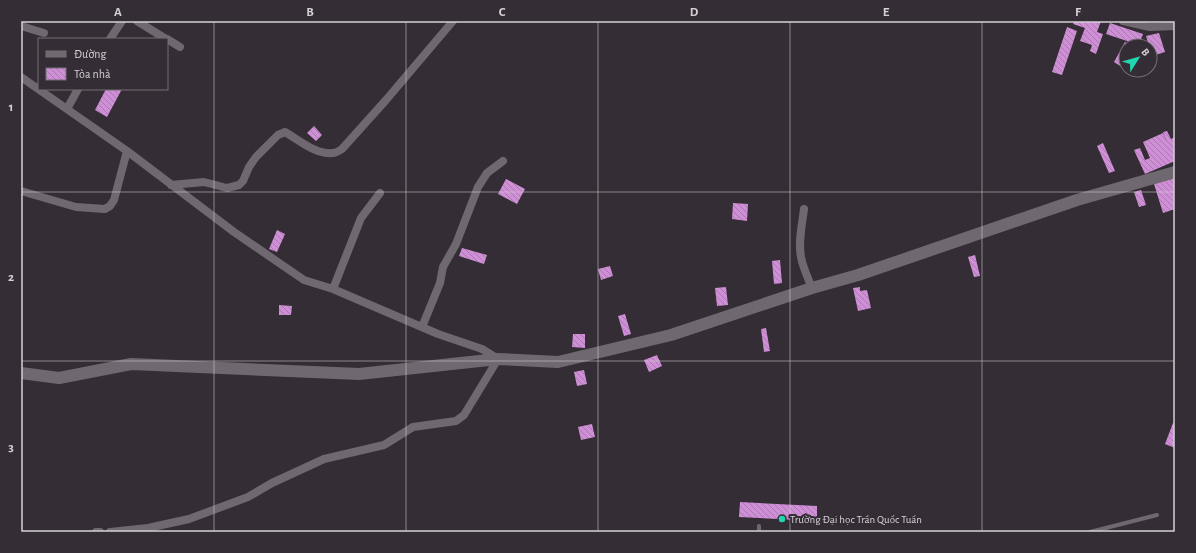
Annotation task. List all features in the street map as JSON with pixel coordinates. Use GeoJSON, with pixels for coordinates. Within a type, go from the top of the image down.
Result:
{"type":"FeatureCollection","features":[{"type":"Feature","properties":{"kind":"street"},"geometry":{"type":"LineString","coordinates":[[111,38],[122,21]]}},
{"type":"Feature","properties":{"kind":"street"},"geometry":{"type":"LineString","coordinates":[[137,21],[165,38]]}},
{"type":"Feature","properties":{"kind":"street"},"geometry":{"type":"LineString","coordinates":[[171,184],[204,182],[227,188],[239,185],[243,181],[249,167],[256,157],[278,135],[286,132],[311,148],[334,154],[342,149],[386,100],[453,21]]}},
{"type":"Feature","properties":{"kind":"street"},"geometry":{"type":"LineString","coordinates":[[1122,21],[1150,26],[1175,26]]}},
{"type":"Feature","properties":{"kind":"street"},"geometry":{"type":"LineString","coordinates":[[21,26],[44,33]]}},
{"type":"Feature","properties":{"kind":"street"},"geometry":{"type":"LineString","coordinates":[[168,40],[180,47]]}},
{"type":"Feature","properties":{"kind":"street"},"geometry":{"type":"LineString","coordinates":[[21,78],[38,89]]}},
{"type":"Feature","properties":{"kind":"street"},"geometry":{"type":"LineString","coordinates":[[39,90],[127,151],[234,232],[304,280],[333,289],[422,327],[482,349],[498,359]]}},
{"type":"Feature","properties":{"kind":"street"},"geometry":{"type":"LineString","coordinates":[[67,109],[77,90]]}},
{"type":"Feature","properties":{"kind":"street"},"geometry":{"type":"LineString","coordinates":[[21,191],[76,207],[105,209],[110,206],[114,200],[127,151]]}},
{"type":"Feature","properties":{"kind":"street"},"geometry":{"type":"LineString","coordinates":[[422,327],[440,283],[443,266],[456,244],[478,187],[487,173],[504,161]]}},
{"type":"Feature","properties":{"kind":"street"},"geometry":{"type":"LineString","coordinates":[[21,373],[59,378],[131,364],[358,374],[498,359],[558,362],[671,335],[865,272],[1077,200],[1175,172]]}},
{"type":"Feature","properties":{"kind":"street"},"geometry":{"type":"LineString","coordinates":[[333,289],[361,218],[380,193]]}},
{"type":"Feature","properties":{"kind":"street"},"geometry":{"type":"LineString","coordinates":[[804,209],[800,252],[812,288]]}},
{"type":"Feature","properties":{"kind":"street"},"geometry":{"type":"LineString","coordinates":[[110,532],[148,528],[189,519],[248,497],[272,483],[324,459],[384,445],[413,427],[456,421],[464,415],[498,359]]}},
{"type":"Feature","properties":{"kind":"lane"},"geometry":{"type":"LineString","coordinates":[[1090,532],[1157,515]]}},
{"type":"Feature","properties":{"kind":"lane"},"geometry":{"type":"LineString","coordinates":[[759,526],[759,532]]}},
{"type":"Feature","properties":{"kind":"building"},"geometry":{"type":"Polygon","coordinates":[[[1074,21],[1101,21],[1097,32],[1103,34],[1096,54],[1090,51],[1092,45],[1080,41],[1085,28],[1073,24],[1074,21]]]}},
{"type":"Feature","properties":{"kind":"building"},"geometry":{"type":"Polygon","coordinates":[[[1110,23],[1143,34],[1142,38],[1118,38],[1106,34],[1110,23]]]}},
{"type":"Feature","properties":{"kind":"building"},"geometry":{"type":"Polygon","coordinates":[[[1067,27],[1077,31],[1062,75],[1052,72],[1067,27]]]}},
{"type":"Feature","properties":{"kind":"building"},"geometry":{"type":"Polygon","coordinates":[[[1159,33],[1165,52],[1158,54],[1158,38],[1147,38],[1146,36],[1159,33]]]}},
{"type":"Feature","properties":{"kind":"building"},"geometry":{"type":"Polygon","coordinates":[[[1118,55],[1118,65],[1114,62],[1118,55]]]}},
{"type":"Feature","properties":{"kind":"building"},"geometry":{"type":"Polygon","coordinates":[[[105,90],[121,90],[107,117],[95,110],[105,90]]]}},
{"type":"Feature","properties":{"kind":"building"},"geometry":{"type":"Polygon","coordinates":[[[314,126],[322,135],[316,141],[307,133],[314,126]]]}},
{"type":"Feature","properties":{"kind":"building"},"geometry":{"type":"Polygon","coordinates":[[[1167,131],[1171,139],[1175,137],[1175,161],[1145,174],[1134,150],[1140,148],[1145,160],[1150,158],[1143,142],[1163,133],[1167,143],[1163,132],[1167,131]]]}},
{"type":"Feature","properties":{"kind":"building"},"geometry":{"type":"Polygon","coordinates":[[[1103,143],[1115,171],[1109,173],[1097,146],[1103,143]]]}},
{"type":"Feature","properties":{"kind":"building"},"geometry":{"type":"Polygon","coordinates":[[[1175,178],[1175,209],[1163,213],[1154,184],[1175,178]]]}},
{"type":"Feature","properties":{"kind":"building"},"geometry":{"type":"Polygon","coordinates":[[[506,179],[525,189],[517,204],[498,194],[506,179]]]}},
{"type":"Feature","properties":{"kind":"building"},"geometry":{"type":"Polygon","coordinates":[[[1141,190],[1146,205],[1139,207],[1134,192],[1141,190]]]}},
{"type":"Feature","properties":{"kind":"building"},"geometry":{"type":"Polygon","coordinates":[[[733,203],[748,204],[747,221],[732,219],[733,203]]]}},
{"type":"Feature","properties":{"kind":"building"},"geometry":{"type":"Polygon","coordinates":[[[277,230],[285,234],[277,252],[269,249],[277,230]]]}},
{"type":"Feature","properties":{"kind":"building"},"geometry":{"type":"Polygon","coordinates":[[[462,248],[487,255],[484,264],[459,256],[462,248]]]}},
{"type":"Feature","properties":{"kind":"building"},"geometry":{"type":"Polygon","coordinates":[[[975,255],[980,276],[974,277],[968,257],[975,255]]]}},
{"type":"Feature","properties":{"kind":"building"},"geometry":{"type":"Polygon","coordinates":[[[780,260],[782,283],[774,284],[772,261],[780,260]]]}},
{"type":"Feature","properties":{"kind":"building"},"geometry":{"type":"Polygon","coordinates":[[[610,266],[613,276],[601,280],[598,269],[610,266]]]}},
{"type":"Feature","properties":{"kind":"building"},"geometry":{"type":"Polygon","coordinates":[[[726,287],[728,305],[717,306],[715,288],[726,287]]]}},
{"type":"Feature","properties":{"kind":"building"},"geometry":{"type":"Polygon","coordinates":[[[860,287],[860,291],[867,290],[871,308],[858,311],[853,288],[860,287]]]}},
{"type":"Feature","properties":{"kind":"building"},"geometry":{"type":"Polygon","coordinates":[[[279,305],[292,306],[291,315],[279,315],[279,305]]]}},
{"type":"Feature","properties":{"kind":"building"},"geometry":{"type":"Polygon","coordinates":[[[625,314],[631,334],[624,336],[618,316],[625,314]]]}},
{"type":"Feature","properties":{"kind":"building"},"geometry":{"type":"Polygon","coordinates":[[[766,328],[770,351],[764,352],[761,329],[766,328]]]}},
{"type":"Feature","properties":{"kind":"building"},"geometry":{"type":"Polygon","coordinates":[[[573,334],[585,334],[585,348],[572,347],[573,334]]]}},
{"type":"Feature","properties":{"kind":"building"},"geometry":{"type":"Polygon","coordinates":[[[657,355],[662,366],[649,372],[644,360],[657,355]]]}},
{"type":"Feature","properties":{"kind":"building"},"geometry":{"type":"Polygon","coordinates":[[[584,370],[587,384],[577,386],[574,372],[584,370]]]}},
{"type":"Feature","properties":{"kind":"building"},"geometry":{"type":"Polygon","coordinates":[[[1173,423],[1175,424],[1175,448],[1165,444],[1173,423]]]}},
{"type":"Feature","properties":{"kind":"building"},"geometry":{"type":"Polygon","coordinates":[[[592,424],[595,437],[581,440],[578,427],[592,424]]]}},
{"type":"Feature","properties":{"kind":"building"},"geometry":{"type":"Polygon","coordinates":[[[740,502],[817,506],[817,521],[739,517],[740,502]]]}},
{"type":"Feature","properties":{"kind":"place","name":"Trường Đại học Trần Quốc Tuấn"},"geometry":{"type":"Point","coordinates":[782,519]}}]}
